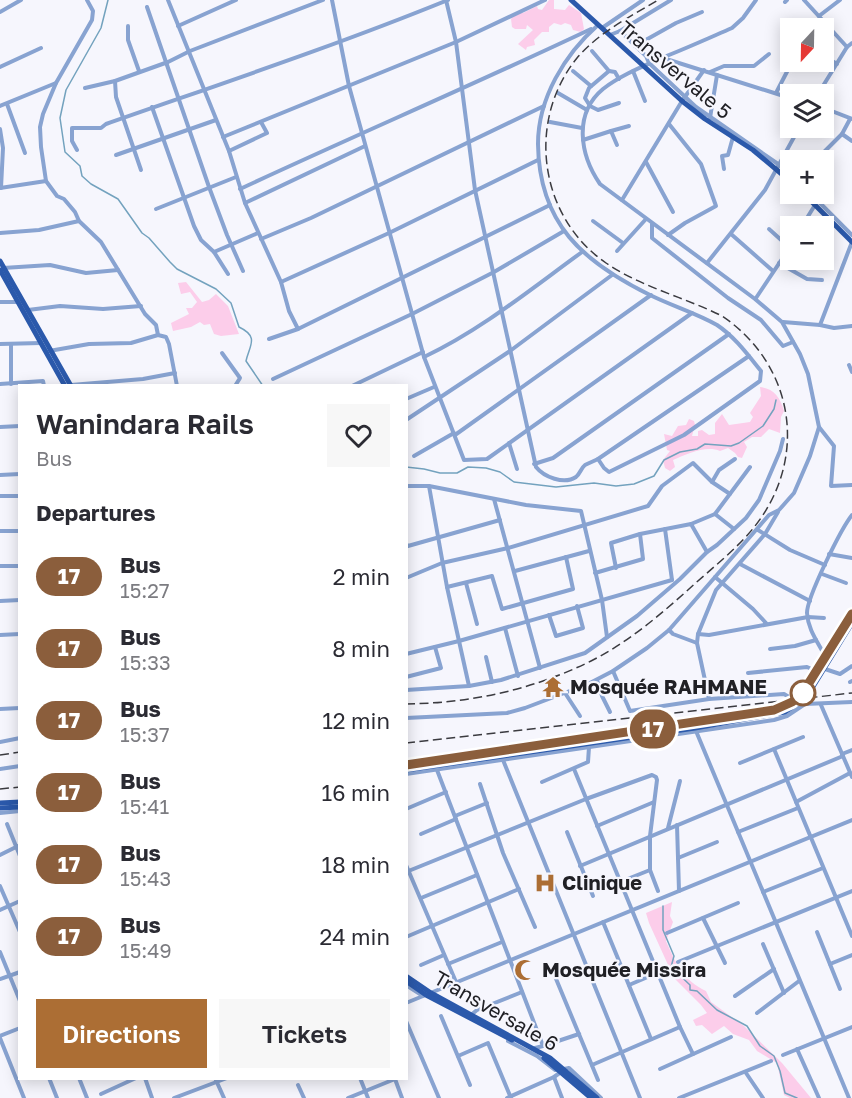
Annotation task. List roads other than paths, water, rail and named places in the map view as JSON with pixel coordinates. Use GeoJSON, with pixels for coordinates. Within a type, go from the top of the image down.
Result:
{"type":"FeatureCollection","features":[{"type":"Feature","properties":{"kind":"main road","name":"Transvervale 5"},"geometry":{"type":"LineString","coordinates":[[571,0],[598,27],[647,64],[683,99],[780,169]]}},
{"type":"Feature","properties":{"kind":"main road"},"geometry":{"type":"LineString","coordinates":[[815,204],[852,239]]}},
{"type":"Feature","properties":{"kind":"main road"},"geometry":{"type":"LineString","coordinates":[[0,261],[1,269],[18,302],[45,343]]}},
{"type":"Feature","properties":{"kind":"main road"},"geometry":{"type":"LineString","coordinates":[[1,269],[28,310],[64,384]]}},
{"type":"Feature","properties":{"kind":"main road"},"geometry":{"type":"LineString","coordinates":[[49,351],[70,384]]}},
{"type":"Feature","properties":{"kind":"main road"},"geometry":{"type":"LineString","coordinates":[[801,702],[816,671],[852,614]]}},
{"type":"Feature","properties":{"kind":"main road"},"geometry":{"type":"LineString","coordinates":[[408,772],[589,746],[775,715],[806,698],[852,623]]}},
{"type":"Feature","properties":{"kind":"main road"},"geometry":{"type":"LineString","coordinates":[[408,765],[774,710],[792,702],[801,702]]}},
{"type":"Feature","properties":{"kind":"main road"},"geometry":{"type":"LineString","coordinates":[[0,803],[18,802]]}},
{"type":"Feature","properties":{"kind":"main road"},"geometry":{"type":"LineString","coordinates":[[0,810],[18,809]]}},
{"type":"Feature","properties":{"kind":"main road","name":"Transversale 6"},"geometry":{"type":"LineString","coordinates":[[408,978],[426,995],[535,1048],[561,1071]]}},
{"type":"Feature","properties":{"kind":"main road","name":"Transversale 6"},"geometry":{"type":"LineString","coordinates":[[408,984],[532,1051],[595,1096]]}},
{"type":"Feature","properties":{"kind":"street"},"geometry":{"type":"LineString","coordinates":[[0,12],[21,0]]}},
{"type":"Feature","properties":{"kind":"street"},"geometry":{"type":"LineString","coordinates":[[87,0],[93,10],[92,20],[56,83],[40,127],[46,181],[57,196],[64,199],[75,212],[79,221],[101,242],[145,314],[156,325],[158,335]]}},
{"type":"Feature","properties":{"kind":"street"},"geometry":{"type":"LineString","coordinates":[[168,0],[229,151],[245,203],[281,282],[289,311],[298,329]]}},
{"type":"Feature","properties":{"kind":"street"},"geometry":{"type":"LineString","coordinates":[[178,26],[236,0]]}},
{"type":"Feature","properties":{"kind":"street"},"geometry":{"type":"LineString","coordinates":[[85,88],[115,81],[166,63],[190,51],[323,0]]}},
{"type":"Feature","properties":{"kind":"street"},"geometry":{"type":"LineString","coordinates":[[332,0],[349,86],[423,354],[464,460],[487,459],[692,313]]}},
{"type":"Feature","properties":{"kind":"street"},"geometry":{"type":"LineString","coordinates":[[77,150],[72,141],[72,128],[101,128],[105,124],[340,42],[447,0],[456,42],[475,190],[534,464],[540,472],[560,480],[578,476],[584,466],[598,459],[749,356]]}},
{"type":"Feature","properties":{"kind":"street"},"geometry":{"type":"LineString","coordinates":[[223,137],[456,42],[545,0]]}},
{"type":"Feature","properties":{"kind":"street"},"geometry":{"type":"LineString","coordinates":[[240,189],[361,132],[462,90],[598,27],[643,0]]}},
{"type":"Feature","properties":{"kind":"street"},"geometry":{"type":"LineString","coordinates":[[610,35],[671,0]]}},
{"type":"Feature","properties":{"kind":"street"},"geometry":{"type":"LineString","coordinates":[[756,0],[743,18],[732,28],[647,64],[601,91],[588,108],[582,128],[586,159],[600,184],[755,298],[782,322],[808,374],[819,427],[834,446],[831,486],[852,485]]}},
{"type":"Feature","properties":{"kind":"street"},"geometry":{"type":"LineString","coordinates":[[804,0],[847,47]]}},
{"type":"Feature","properties":{"kind":"street"},"geometry":{"type":"LineString","coordinates":[[819,16],[840,0]]}},
{"type":"Feature","properties":{"kind":"street"},"geometry":{"type":"LineString","coordinates":[[147,7],[209,187],[243,271]]}},
{"type":"Feature","properties":{"kind":"street"},"geometry":{"type":"LineString","coordinates":[[635,46],[676,23],[702,12]]}},
{"type":"Feature","properties":{"kind":"street"},"geometry":{"type":"LineString","coordinates":[[128,26],[128,40],[139,71]]}},
{"type":"Feature","properties":{"kind":"street"},"geometry":{"type":"LineString","coordinates":[[598,27],[566,60],[544,106],[538,135],[539,160],[550,205],[564,231],[582,252],[612,275],[717,325],[729,334],[761,371],[760,381],[684,435],[609,472],[598,459]]}},
{"type":"Feature","properties":{"kind":"street"},"geometry":{"type":"LineString","coordinates":[[620,31],[646,56],[647,64]]}},
{"type":"Feature","properties":{"kind":"street"},"geometry":{"type":"LineString","coordinates":[[824,84],[847,47],[852,43]]}},
{"type":"Feature","properties":{"kind":"street"},"geometry":{"type":"LineString","coordinates":[[0,67],[41,48]]}},
{"type":"Feature","properties":{"kind":"street"},"geometry":{"type":"LineString","coordinates":[[592,51],[609,71],[615,72],[619,79]]}},
{"type":"Feature","properties":{"kind":"street"},"geometry":{"type":"LineString","coordinates":[[710,72],[724,66],[754,66],[769,54]]}},
{"type":"Feature","properties":{"kind":"street"},"geometry":{"type":"LineString","coordinates":[[663,58],[780,94]]}},
{"type":"Feature","properties":{"kind":"street"},"geometry":{"type":"LineString","coordinates":[[622,200],[683,99],[704,70]]}},
{"type":"Feature","properties":{"kind":"street"},"geometry":{"type":"LineString","coordinates":[[573,71],[591,86]]}},
{"type":"Feature","properties":{"kind":"street"},"geometry":{"type":"LineString","coordinates":[[588,108],[585,99],[591,86],[609,71]]}},
{"type":"Feature","properties":{"kind":"street"},"geometry":{"type":"LineString","coordinates":[[633,72],[645,101]]}},
{"type":"Feature","properties":{"kind":"street"},"geometry":{"type":"LineString","coordinates":[[776,93],[787,72]]}},
{"type":"Feature","properties":{"kind":"street"},"geometry":{"type":"LineString","coordinates":[[717,75],[710,120],[780,168]]}},
{"type":"Feature","properties":{"kind":"street"},"geometry":{"type":"LineString","coordinates":[[115,81],[116,97],[141,170]]}},
{"type":"Feature","properties":{"kind":"street"},"geometry":{"type":"LineString","coordinates":[[0,106],[56,83]]}},
{"type":"Feature","properties":{"kind":"street"},"geometry":{"type":"LineString","coordinates":[[558,93],[588,108],[598,110],[619,103]]}},
{"type":"Feature","properties":{"kind":"street"},"geometry":{"type":"LineString","coordinates":[[7,104],[25,153]]}},
{"type":"Feature","properties":{"kind":"street"},"geometry":{"type":"LineString","coordinates":[[261,239],[311,218],[544,106]]}},
{"type":"Feature","properties":{"kind":"street"},"geometry":{"type":"LineString","coordinates":[[152,107],[201,240],[214,252],[228,274]]}},
{"type":"Feature","properties":{"kind":"street"},"geometry":{"type":"LineString","coordinates":[[826,150],[842,134],[851,119],[834,112]]}},
{"type":"Feature","properties":{"kind":"street"},"geometry":{"type":"LineString","coordinates":[[116,156],[216,120]]}},
{"type":"Feature","properties":{"kind":"street"},"geometry":{"type":"LineString","coordinates":[[229,151],[267,133],[261,122]]}},
{"type":"Feature","properties":{"kind":"street"},"geometry":{"type":"LineString","coordinates":[[550,122],[582,128]]}},
{"type":"Feature","properties":{"kind":"street"},"geometry":{"type":"LineString","coordinates":[[668,235],[716,206],[701,164],[669,124]]}},
{"type":"Feature","properties":{"kind":"street"},"geometry":{"type":"LineString","coordinates":[[583,140],[629,126]]}},
{"type":"Feature","properties":{"kind":"street"},"geometry":{"type":"LineString","coordinates":[[0,129],[0,188],[46,181]]}},
{"type":"Feature","properties":{"kind":"street"},"geometry":{"type":"LineString","coordinates":[[611,131],[617,145]]}},
{"type":"Feature","properties":{"kind":"street"},"geometry":{"type":"LineString","coordinates":[[842,134],[852,141]]}},
{"type":"Feature","properties":{"kind":"street"},"geometry":{"type":"LineString","coordinates":[[724,169],[722,156],[728,155],[733,137]]}},
{"type":"Feature","properties":{"kind":"street"},"geometry":{"type":"LineString","coordinates":[[707,263],[765,190],[793,138]]}},
{"type":"Feature","properties":{"kind":"street"},"geometry":{"type":"LineString","coordinates":[[245,203],[365,146]]}},
{"type":"Feature","properties":{"kind":"street"},"geometry":{"type":"LineString","coordinates":[[281,282],[389,233],[539,160]]}},
{"type":"Feature","properties":{"kind":"street"},"geometry":{"type":"LineString","coordinates":[[646,162],[673,212]]}},
{"type":"Feature","properties":{"kind":"street"},"geometry":{"type":"LineString","coordinates":[[156,209],[236,177]]}},
{"type":"Feature","properties":{"kind":"street"},"geometry":{"type":"LineString","coordinates":[[808,216],[815,204]]}},
{"type":"Feature","properties":{"kind":"street"},"geometry":{"type":"LineString","coordinates":[[820,204],[852,239],[820,325]]}},
{"type":"Feature","properties":{"kind":"street"},"geometry":{"type":"LineString","coordinates":[[269,339],[298,329],[550,205]]}},
{"type":"Feature","properties":{"kind":"street"},"geometry":{"type":"LineString","coordinates":[[617,251],[646,219]]}},
{"type":"Feature","properties":{"kind":"street"},"geometry":{"type":"LineString","coordinates":[[0,233],[39,231],[79,221]]}},
{"type":"Feature","properties":{"kind":"street"},"geometry":{"type":"LineString","coordinates":[[593,221],[623,243]]}},
{"type":"Feature","properties":{"kind":"street"},"geometry":{"type":"LineString","coordinates":[[651,223],[652,238],[761,321],[783,346],[793,342]]}},
{"type":"Feature","properties":{"kind":"street"},"geometry":{"type":"LineString","coordinates":[[769,229],[780,238]]}},
{"type":"Feature","properties":{"kind":"street"},"geometry":{"type":"LineString","coordinates":[[273,380],[412,314],[494,272],[564,231]]}},
{"type":"Feature","properties":{"kind":"street"},"geometry":{"type":"LineString","coordinates":[[214,252],[258,233]]}},
{"type":"Feature","properties":{"kind":"street"},"geometry":{"type":"LineString","coordinates":[[730,234],[773,271]]}},
{"type":"Feature","properties":{"kind":"street"},"geometry":{"type":"LineString","coordinates":[[356,384],[423,354],[449,345],[582,252]]}},
{"type":"Feature","properties":{"kind":"street"},"geometry":{"type":"LineString","coordinates":[[755,298],[779,263],[807,279],[822,280]]}},
{"type":"Feature","properties":{"kind":"street"},"geometry":{"type":"LineString","coordinates":[[1,269],[50,265],[86,273],[118,270]]}},
{"type":"Feature","properties":{"kind":"street"},"geometry":{"type":"LineString","coordinates":[[408,419],[510,351],[612,275]]}},
{"type":"Feature","properties":{"kind":"street"},"geometry":{"type":"LineString","coordinates":[[414,456],[454,434],[651,295]]}},
{"type":"Feature","properties":{"kind":"street"},"geometry":{"type":"LineString","coordinates":[[0,303],[18,302]]}},
{"type":"Feature","properties":{"kind":"street"},"geometry":{"type":"LineString","coordinates":[[28,310],[60,306],[103,309],[141,306]]}},
{"type":"Feature","properties":{"kind":"street"},"geometry":{"type":"LineString","coordinates":[[782,322],[834,328],[852,326]]}},
{"type":"Feature","properties":{"kind":"street"},"geometry":{"type":"LineString","coordinates":[[534,464],[553,458],[729,334]]}},
{"type":"Feature","properties":{"kind":"street"},"geometry":{"type":"LineString","coordinates":[[49,351],[89,344],[132,344],[158,335],[166,338],[169,344],[177,384]]}},
{"type":"Feature","properties":{"kind":"street"},"geometry":{"type":"LineString","coordinates":[[0,344],[45,343]]}},
{"type":"Feature","properties":{"kind":"street"},"geometry":{"type":"LineString","coordinates":[[11,344],[11,384]]}},
{"type":"Feature","properties":{"kind":"street"},"geometry":{"type":"LineString","coordinates":[[222,353],[240,378],[236,384]]}},
{"type":"Feature","properties":{"kind":"street"},"geometry":{"type":"LineString","coordinates":[[849,365],[852,372]]}},
{"type":"Feature","properties":{"kind":"street"},"geometry":{"type":"LineString","coordinates":[[83,384],[143,379],[175,373]]}},
{"type":"Feature","properties":{"kind":"street"},"geometry":{"type":"LineString","coordinates":[[0,384],[44,381],[44,384]]}},
{"type":"Feature","properties":{"kind":"street"},"geometry":{"type":"LineString","coordinates":[[408,398],[434,387]]}},
{"type":"Feature","properties":{"kind":"street"},"geometry":{"type":"LineString","coordinates":[[0,427],[18,426]]}},
{"type":"Feature","properties":{"kind":"street"},"geometry":{"type":"LineString","coordinates":[[709,699],[697,643],[698,634],[716,590],[765,534],[779,510],[794,493],[810,456],[819,427]]}},
{"type":"Feature","properties":{"kind":"street"},"geometry":{"type":"LineString","coordinates":[[408,690],[469,686],[492,682],[518,676],[585,653],[637,616],[734,529],[759,500],[783,439]]}},
{"type":"Feature","properties":{"kind":"street"},"geometry":{"type":"LineString","coordinates":[[509,443],[517,469]]}},
{"type":"Feature","properties":{"kind":"street"},"geometry":{"type":"LineString","coordinates":[[712,482],[719,470],[735,459]]}},
{"type":"Feature","properties":{"kind":"street"},"geometry":{"type":"LineString","coordinates":[[408,577],[442,563],[508,548],[650,505],[662,486],[693,463],[712,482],[730,494]]}},
{"type":"Feature","properties":{"kind":"street"},"geometry":{"type":"LineString","coordinates":[[616,568],[610,544],[640,534],[691,524],[715,514],[750,467]]}},
{"type":"Feature","properties":{"kind":"street"},"geometry":{"type":"LineString","coordinates":[[0,475],[18,474]]}},
{"type":"Feature","properties":{"kind":"street"},"geometry":{"type":"LineString","coordinates":[[408,486],[429,486],[526,505],[580,510],[602,600],[607,637]]}},
{"type":"Feature","properties":{"kind":"street"},"geometry":{"type":"LineString","coordinates":[[429,486],[442,563],[469,686]]}},
{"type":"Feature","properties":{"kind":"street"},"geometry":{"type":"LineString","coordinates":[[0,496],[18,496]]}},
{"type":"Feature","properties":{"kind":"street"},"geometry":{"type":"LineString","coordinates":[[494,499],[540,668]]}},
{"type":"Feature","properties":{"kind":"street"},"geometry":{"type":"LineString","coordinates":[[408,718],[507,713],[597,680],[647,648],[669,630],[769,515],[779,510]]}},
{"type":"Feature","properties":{"kind":"street"},"geometry":{"type":"LineString","coordinates":[[715,514],[734,529]]}},
{"type":"Feature","properties":{"kind":"street"},"geometry":{"type":"LineString","coordinates":[[826,657],[810,628],[808,617],[810,601],[830,554],[852,515]]}},
{"type":"Feature","properties":{"kind":"street"},"geometry":{"type":"LineString","coordinates":[[408,546],[500,520]]}},
{"type":"Feature","properties":{"kind":"street"},"geometry":{"type":"LineString","coordinates":[[691,524],[707,552]]}},
{"type":"Feature","properties":{"kind":"street"},"geometry":{"type":"LineString","coordinates":[[664,529],[673,582]]}},
{"type":"Feature","properties":{"kind":"street"},"geometry":{"type":"LineString","coordinates":[[758,530],[790,550],[825,565]]}},
{"type":"Feature","properties":{"kind":"street"},"geometry":{"type":"LineString","coordinates":[[0,531],[18,531]]}},
{"type":"Feature","properties":{"kind":"street"},"geometry":{"type":"LineString","coordinates":[[595,573],[643,559],[640,534]]}},
{"type":"Feature","properties":{"kind":"street"},"geometry":{"type":"LineString","coordinates":[[515,570],[590,551]]}},
{"type":"Feature","properties":{"kind":"street"},"geometry":{"type":"LineString","coordinates":[[830,554],[852,558]]}},
{"type":"Feature","properties":{"kind":"street"},"geometry":{"type":"LineString","coordinates":[[447,587],[492,576],[502,608],[523,603],[573,589],[566,557]]}},
{"type":"Feature","properties":{"kind":"street"},"geometry":{"type":"LineString","coordinates":[[740,564],[810,601]]}},
{"type":"Feature","properties":{"kind":"street"},"geometry":{"type":"LineString","coordinates":[[0,566],[18,566]]}},
{"type":"Feature","properties":{"kind":"street"},"geometry":{"type":"LineString","coordinates":[[822,574],[846,583]]}},
{"type":"Feature","properties":{"kind":"street"},"geometry":{"type":"LineString","coordinates":[[715,577],[766,623]]}},
{"type":"Feature","properties":{"kind":"street"},"geometry":{"type":"LineString","coordinates":[[408,654],[528,622],[577,606],[673,582]]}},
{"type":"Feature","properties":{"kind":"street"},"geometry":{"type":"LineString","coordinates":[[466,583],[477,624]]}},
{"type":"Feature","properties":{"kind":"street"},"geometry":{"type":"LineString","coordinates":[[0,601],[18,600]]}},
{"type":"Feature","properties":{"kind":"street"},"geometry":{"type":"LineString","coordinates":[[549,615],[556,636],[573,632],[583,628],[577,606]]}},
{"type":"Feature","properties":{"kind":"street"},"geometry":{"type":"LineString","coordinates":[[698,634],[709,635],[808,617],[824,618]]}},
{"type":"Feature","properties":{"kind":"street"},"geometry":{"type":"LineString","coordinates":[[505,628],[518,676]]}},
{"type":"Feature","properties":{"kind":"street"},"geometry":{"type":"LineString","coordinates":[[669,630],[673,634],[697,643]]}},
{"type":"Feature","properties":{"kind":"street"},"geometry":{"type":"LineString","coordinates":[[0,635],[18,634]]}},
{"type":"Feature","properties":{"kind":"street"},"geometry":{"type":"LineString","coordinates":[[770,649],[795,646],[816,640]]}},
{"type":"Feature","properties":{"kind":"street"},"geometry":{"type":"LineString","coordinates":[[408,676],[441,668],[435,647]]}},
{"type":"Feature","properties":{"kind":"street"},"geometry":{"type":"LineString","coordinates":[[486,657],[492,682]]}},
{"type":"Feature","properties":{"kind":"street"},"geometry":{"type":"LineString","coordinates":[[825,669],[840,674],[852,666]]}},
{"type":"Feature","properties":{"kind":"street"},"geometry":{"type":"LineString","coordinates":[[748,673],[807,667],[816,671]]}},
{"type":"Feature","properties":{"kind":"street"},"geometry":{"type":"LineString","coordinates":[[613,671],[630,711],[709,699],[784,694],[801,702],[821,705],[852,702]]}},
{"type":"Feature","properties":{"kind":"street"},"geometry":{"type":"LineString","coordinates":[[597,680],[610,712]]}},
{"type":"Feature","properties":{"kind":"street"},"geometry":{"type":"LineString","coordinates":[[565,693],[580,716]]}},
{"type":"Feature","properties":{"kind":"street"},"geometry":{"type":"LineString","coordinates":[[542,782],[588,762],[589,746],[774,720],[787,716],[801,702]]}},
{"type":"Feature","properties":{"kind":"street"},"geometry":{"type":"LineString","coordinates":[[796,802],[851,775],[821,705]]}},
{"type":"Feature","properties":{"kind":"street"},"geometry":{"type":"LineString","coordinates":[[0,709],[18,708]]}},
{"type":"Feature","properties":{"kind":"street"},"geometry":{"type":"LineString","coordinates":[[696,731],[823,1039],[849,1096]]}},
{"type":"Feature","properties":{"kind":"street"},"geometry":{"type":"LineString","coordinates":[[740,763],[803,737]]}},
{"type":"Feature","properties":{"kind":"street"},"geometry":{"type":"LineString","coordinates":[[0,742],[18,738]]}},
{"type":"Feature","properties":{"kind":"street"},"geometry":{"type":"LineString","coordinates":[[774,748],[835,898],[850,925],[852,936]]}},
{"type":"Feature","properties":{"kind":"street"},"geometry":{"type":"LineString","coordinates":[[580,866],[787,781],[852,750]]}},
{"type":"Feature","properties":{"kind":"street"},"geometry":{"type":"LineString","coordinates":[[503,758],[640,1098]]}},
{"type":"Feature","properties":{"kind":"street"},"geometry":{"type":"LineString","coordinates":[[0,769],[18,766]]}},
{"type":"Feature","properties":{"kind":"street"},"geometry":{"type":"LineString","coordinates":[[437,768],[543,1046]]}},
{"type":"Feature","properties":{"kind":"street"},"geometry":{"type":"LineString","coordinates":[[574,769],[657,973],[693,1054]]}},
{"type":"Feature","properties":{"kind":"street"},"geometry":{"type":"LineString","coordinates":[[456,982],[408,872],[528,822],[652,775],[657,780],[650,836],[650,870],[658,891]]}},
{"type":"Feature","properties":{"kind":"street"},"geometry":{"type":"LineString","coordinates":[[668,829],[680,782]]}},
{"type":"Feature","properties":{"kind":"street"},"geometry":{"type":"LineString","coordinates":[[480,784],[503,853],[536,927]]}},
{"type":"Feature","properties":{"kind":"street"},"geometry":{"type":"LineString","coordinates":[[408,808],[446,792]]}},
{"type":"Feature","properties":{"kind":"street"},"geometry":{"type":"LineString","coordinates":[[597,826],[654,802]]}},
{"type":"Feature","properties":{"kind":"street"},"geometry":{"type":"LineString","coordinates":[[421,834],[487,803]]}},
{"type":"Feature","properties":{"kind":"street"},"geometry":{"type":"LineString","coordinates":[[738,832],[798,808]]}},
{"type":"Feature","properties":{"kind":"street"},"geometry":{"type":"LineString","coordinates":[[408,1002],[852,820]]}},
{"type":"Feature","properties":{"kind":"street"},"geometry":{"type":"LineString","coordinates":[[0,855],[18,846],[7,824]]}},
{"type":"Feature","properties":{"kind":"street"},"geometry":{"type":"LineString","coordinates":[[677,825],[679,891]]}},
{"type":"Feature","properties":{"kind":"street"},"geometry":{"type":"LineString","coordinates":[[567,832],[593,896]]}},
{"type":"Feature","properties":{"kind":"street"},"geometry":{"type":"LineString","coordinates":[[678,858],[717,842]]}},
{"type":"Feature","properties":{"kind":"street"},"geometry":{"type":"LineString","coordinates":[[763,892],[823,868]]}},
{"type":"Feature","properties":{"kind":"street"},"geometry":{"type":"LineString","coordinates":[[620,882],[650,870]]}},
{"type":"Feature","properties":{"kind":"street"},"geometry":{"type":"LineString","coordinates":[[421,898],[477,875]]}},
{"type":"Feature","properties":{"kind":"street"},"geometry":{"type":"LineString","coordinates":[[0,886],[18,928]]}},
{"type":"Feature","properties":{"kind":"street"},"geometry":{"type":"LineString","coordinates":[[408,937],[519,889]]}},
{"type":"Feature","properties":{"kind":"street"},"geometry":{"type":"LineString","coordinates":[[678,962],[852,891]]}},
{"type":"Feature","properties":{"kind":"street"},"geometry":{"type":"LineString","coordinates":[[0,910],[18,902]]}},
{"type":"Feature","properties":{"kind":"street"},"geometry":{"type":"LineString","coordinates":[[668,933],[738,903]]}},
{"type":"Feature","properties":{"kind":"street"},"geometry":{"type":"LineString","coordinates":[[704,918],[725,963]]}},
{"type":"Feature","properties":{"kind":"street"},"geometry":{"type":"LineString","coordinates":[[603,922],[651,1039]]}},
{"type":"Feature","properties":{"kind":"street"},"geometry":{"type":"LineString","coordinates":[[817,932],[840,989]]}},
{"type":"Feature","properties":{"kind":"street"},"geometry":{"type":"LineString","coordinates":[[448,964],[502,942]]}},
{"type":"Feature","properties":{"kind":"street"},"geometry":{"type":"LineString","coordinates":[[762,944],[784,993]]}},
{"type":"Feature","properties":{"kind":"street"},"geometry":{"type":"LineString","coordinates":[[0,952],[18,996]]}},
{"type":"Feature","properties":{"kind":"street"},"geometry":{"type":"LineString","coordinates":[[421,965],[444,955]]}},
{"type":"Feature","properties":{"kind":"street"},"geometry":{"type":"LineString","coordinates":[[830,964],[852,955]]}},
{"type":"Feature","properties":{"kind":"street"},"geometry":{"type":"LineString","coordinates":[[735,996],[774,969]]}},
{"type":"Feature","properties":{"kind":"street"},"geometry":{"type":"LineString","coordinates":[[0,979],[18,973]]}},
{"type":"Feature","properties":{"kind":"street"},"geometry":{"type":"LineString","coordinates":[[629,985],[657,973]]}},
{"type":"Feature","properties":{"kind":"street"},"geometry":{"type":"LineString","coordinates":[[554,974],[598,1080]]}},
{"type":"Feature","properties":{"kind":"street"},"geometry":{"type":"LineString","coordinates":[[757,1013],[799,981]]}},
{"type":"Feature","properties":{"kind":"street"},"geometry":{"type":"LineString","coordinates":[[471,1015],[477,1010],[522,992]]}},
{"type":"Feature","properties":{"kind":"street"},"geometry":{"type":"LineString","coordinates":[[441,1016],[470,1085]]}},
{"type":"Feature","properties":{"kind":"street"},"geometry":{"type":"LineString","coordinates":[[408,1026],[440,1098]]}},
{"type":"Feature","properties":{"kind":"street"},"geometry":{"type":"LineString","coordinates":[[592,1065],[680,1027]]}},
{"type":"Feature","properties":{"kind":"street"},"geometry":{"type":"LineString","coordinates":[[783,1055],[852,1027]]}},
{"type":"Feature","properties":{"kind":"street"},"geometry":{"type":"LineString","coordinates":[[18,1029],[0,1037],[24,1098]]}},
{"type":"Feature","properties":{"kind":"street"},"geometry":{"type":"LineString","coordinates":[[535,1048],[579,1034]]}},
{"type":"Feature","properties":{"kind":"street"},"geometry":{"type":"LineString","coordinates":[[660,1069],[731,1036]]}},
{"type":"Feature","properties":{"kind":"street"},"geometry":{"type":"LineString","coordinates":[[458,1056],[488,1043],[510,1098],[554,1077],[561,1071]]}},
{"type":"Feature","properties":{"kind":"street"},"geometry":{"type":"LineString","coordinates":[[797,1049],[819,1098]]}},
{"type":"Feature","properties":{"kind":"street"},"geometry":{"type":"LineString","coordinates":[[679,1098],[771,1060]]}},
{"type":"Feature","properties":{"kind":"street"},"geometry":{"type":"LineString","coordinates":[[746,1072],[763,1098]]}},
{"type":"Feature","properties":{"kind":"street"},"geometry":{"type":"LineString","coordinates":[[554,1077],[562,1098]]}},
{"type":"Feature","properties":{"kind":"street"},"geometry":{"type":"LineString","coordinates":[[51,1080],[57,1098]]}},
{"type":"Feature","properties":{"kind":"street"},"geometry":{"type":"LineString","coordinates":[[80,1080],[87,1098]]}},
{"type":"Feature","properties":{"kind":"street"},"geometry":{"type":"LineString","coordinates":[[100,1094],[132,1080]]}},
{"type":"Feature","properties":{"kind":"street"},"geometry":{"type":"LineString","coordinates":[[146,1080],[152,1098]]}},
{"type":"Feature","properties":{"kind":"street"},"geometry":{"type":"LineString","coordinates":[[361,1080],[368,1098]]}},
{"type":"Feature","properties":{"kind":"street"},"geometry":{"type":"LineString","coordinates":[[348,1098],[390,1080]]}},
{"type":"Feature","properties":{"kind":"street"},"geometry":{"type":"LineString","coordinates":[[396,1080],[402,1098]]}},
{"type":"Feature","properties":{"kind":"street"},"geometry":{"type":"LineString","coordinates":[[174,1098],[187,1096],[216,1081],[224,1098]]}},
{"type":"Feature","properties":{"kind":"street"},"geometry":{"type":"LineString","coordinates":[[298,1086],[304,1098]]}},
{"type":"Feature","properties":{"kind":"waterway"},"geometry":{"type":"LineString","coordinates":[[108,0],[101,28],[66,90],[60,118],[65,152],[80,166],[82,176],[91,184],[118,199],[142,233],[177,269],[216,289],[231,303],[239,327],[251,338],[252,342],[246,361],[262,384]]}},
{"type":"Feature","properties":{"kind":"waterway"},"geometry":{"type":"LineString","coordinates":[[408,467],[440,473],[457,473],[468,467],[486,468],[500,472],[514,482],[556,487],[594,483],[616,486],[634,484],[654,476],[664,460],[680,452],[697,449],[705,444],[731,446],[739,443],[763,426],[774,409],[776,400]]}},
{"type":"Feature","properties":{"kind":"waterway"},"geometry":{"type":"LineString","coordinates":[[663,906],[663,930],[674,956],[671,967],[690,985],[690,990],[697,991],[717,1010],[747,1026],[760,1046],[774,1056],[785,1093],[797,1098]]}},
{"type":"Feature","properties":{"kind":"railway"},"geometry":{"type":"LineString","coordinates":[[408,704],[454,701],[501,693],[546,680],[604,654],[654,619],[738,545],[763,515],[777,488],[785,461],[787,434],[784,406],[776,381],[763,356],[745,335],[722,316],[634,279],[606,263],[583,244],[566,220],[554,195],[547,167],[546,138],[551,110],[561,83],[577,58],[595,40],[658,0]]}},
{"type":"Feature","properties":{"kind":"railway"},"geometry":{"type":"LineString","coordinates":[[408,743],[852,693]]}},
{"type":"Feature","properties":{"kind":"railway"},"geometry":{"type":"LineString","coordinates":[[0,755],[18,752]]}},
{"type":"Feature","properties":{"kind":"railway"},"geometry":{"type":"LineString","coordinates":[[0,789],[18,787]]}},
{"type":"Feature","properties":{"kind":"place","name":"Mosquée RAHMANE"},"geometry":{"type":"Point","coordinates":[553,687]}},
{"type":"Feature","properties":{"kind":"place","name":"Clinique"},"geometry":{"type":"Point","coordinates":[545,883]}},
{"type":"Feature","properties":{"kind":"place","name":"Mosquée Missira"},"geometry":{"type":"Point","coordinates":[525,970]}}]}
